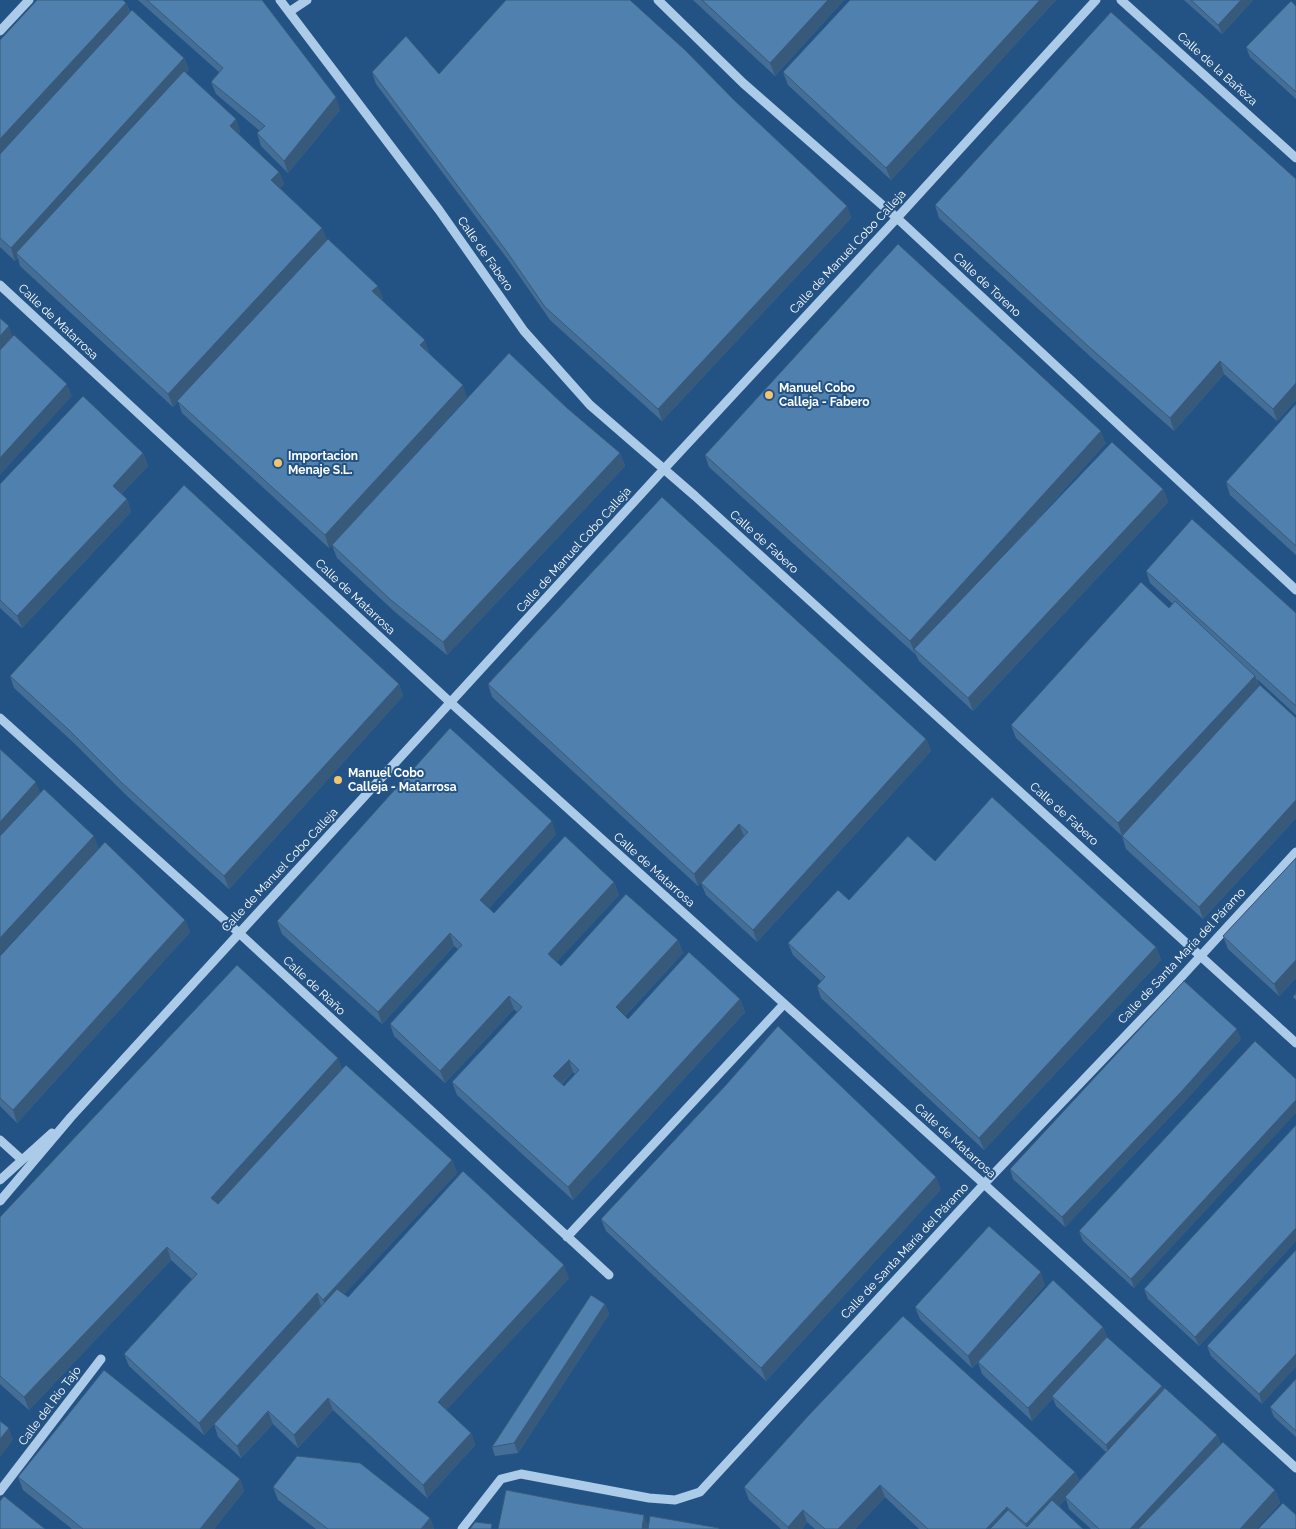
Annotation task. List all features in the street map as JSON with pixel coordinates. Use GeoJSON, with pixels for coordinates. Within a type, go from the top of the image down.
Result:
{"type":"FeatureCollection","features":[{"type":"Feature","properties":{"kind":"street"},"geometry":{"type":"LineString","coordinates":[[0,31],[30,0]]}},
{"type":"Feature","properties":{"kind":"street","name":"Calle de Fabero"},"geometry":{"type":"LineString","coordinates":[[280,0],[439,210],[524,331],[590,405],[664,468],[1296,1043]]}},
{"type":"Feature","properties":{"kind":"street"},"geometry":{"type":"LineString","coordinates":[[289,12],[307,0]]}},
{"type":"Feature","properties":{"kind":"street","name":"Calle de Toreno"},"geometry":{"type":"LineString","coordinates":[[658,0],[743,83],[897,218],[1296,590]]}},
{"type":"Feature","properties":{"kind":"street","name":"Calle de Manuel Cobo Calleja"},"geometry":{"type":"LineString","coordinates":[[0,1201],[71,1116],[451,703],[664,468],[897,218],[1096,0]]}},
{"type":"Feature","properties":{"kind":"street","name":"Calle de la Bañeza"},"geometry":{"type":"LineString","coordinates":[[1121,0],[1296,158]]}},
{"type":"Feature","properties":{"kind":"street","name":"Calle de Matarrosa"},"geometry":{"type":"LineString","coordinates":[[0,285],[451,703],[1296,1468]]}},
{"type":"Feature","properties":{"kind":"street","name":"Calle de Riaño"},"geometry":{"type":"LineString","coordinates":[[0,718],[239,933],[609,1275]]}},
{"type":"Feature","properties":{"kind":"street","name":"Calle de Santa María del Páramo"},"geometry":{"type":"LineString","coordinates":[[462,1529],[501,1479],[521,1474],[649,1498],[676,1500],[700,1492],[984,1184],[1296,852]]}},
{"type":"Feature","properties":{"kind":"street"},"geometry":{"type":"LineString","coordinates":[[567,1237],[784,1004]]}},
{"type":"Feature","properties":{"kind":"street","name":"Calle de Manuel Cobo Calleja"},"geometry":{"type":"LineString","coordinates":[[0,1180],[21,1159],[71,1116]]}},
{"type":"Feature","properties":{"kind":"street"},"geometry":{"type":"LineString","coordinates":[[0,1140],[21,1159]]}},
{"type":"Feature","properties":{"kind":"street","name":"Calle del Río Tajo"},"geometry":{"type":"LineString","coordinates":[[0,1491],[101,1359]]}},
{"type":"Feature","properties":{"kind":"building"},"geometry":{"type":"Polygon","coordinates":[[[37,0],[123,0],[126,3],[0,139],[0,40],[37,0]]]}},
{"type":"Feature","properties":{"kind":"building"},"geometry":{"type":"Polygon","coordinates":[[[147,0],[262,0],[336,97],[284,161],[257,133],[265,126],[211,82],[223,68],[147,0]]]}},
{"type":"Feature","properties":{"kind":"building"},"geometry":{"type":"Polygon","coordinates":[[[506,0],[630,0],[685,50],[734,100],[847,206],[658,409],[545,307],[505,249],[372,72],[406,36],[439,74],[506,0]]]}},
{"type":"Feature","properties":{"kind":"building"},"geometry":{"type":"Polygon","coordinates":[[[702,0],[828,0],[770,63],[702,0]]]}},
{"type":"Feature","properties":{"kind":"building"},"geometry":{"type":"Polygon","coordinates":[[[850,0],[1040,0],[886,168],[783,72],[850,0]]]}},
{"type":"Feature","properties":{"kind":"building"},"geometry":{"type":"Polygon","coordinates":[[[1191,0],[1241,0],[1218,25],[1191,0]]]}},
{"type":"Feature","properties":{"kind":"building"},"geometry":{"type":"Polygon","coordinates":[[[1291,1],[1296,6],[1296,92],[1246,47],[1291,1]]]}},
{"type":"Feature","properties":{"kind":"building"},"geometry":{"type":"Polygon","coordinates":[[[132,10],[184,58],[11,248],[0,238],[0,154],[132,10]]]}},
{"type":"Feature","properties":{"kind":"building"},"geometry":{"type":"Polygon","coordinates":[[[1111,12],[1296,179],[1296,383],[1273,409],[1220,361],[1170,418],[1088,346],[935,205],[1111,12]]]}},
{"type":"Feature","properties":{"kind":"building"},"geometry":{"type":"Polygon","coordinates":[[[184,71],[236,119],[230,126],[279,172],[271,180],[322,228],[168,394],[16,253],[184,71]]]}},
{"type":"Feature","properties":{"kind":"building"},"geometry":{"type":"Polygon","coordinates":[[[328,239],[378,286],[372,291],[425,340],[420,345],[463,385],[325,535],[177,401],[328,239]]]}},
{"type":"Feature","properties":{"kind":"building"},"geometry":{"type":"Polygon","coordinates":[[[898,244],[1101,431],[910,641],[705,455],[898,244]]]}},
{"type":"Feature","properties":{"kind":"building"},"geometry":{"type":"Polygon","coordinates":[[[0,318],[9,326],[0,336],[0,318]]]}},
{"type":"Feature","properties":{"kind":"building"},"geometry":{"type":"Polygon","coordinates":[[[14,335],[67,384],[0,458],[0,350],[14,335]]]}},
{"type":"Feature","properties":{"kind":"building"},"geometry":{"type":"Polygon","coordinates":[[[509,353],[567,408],[620,453],[443,642],[391,600],[332,545],[509,353]]]}},
{"type":"Feature","properties":{"kind":"building"},"geometry":{"type":"Polygon","coordinates":[[[83,396],[143,453],[113,486],[127,499],[17,616],[0,600],[0,484],[83,396]]]}},
{"type":"Feature","properties":{"kind":"building"},"geometry":{"type":"Polygon","coordinates":[[[1296,404],[1296,546],[1226,482],[1296,404]]]}},
{"type":"Feature","properties":{"kind":"building"},"geometry":{"type":"Polygon","coordinates":[[[1112,442],[1163,489],[968,698],[914,649],[1112,442]]]}},
{"type":"Feature","properties":{"kind":"building"},"geometry":{"type":"Polygon","coordinates":[[[184,485],[399,684],[224,876],[121,782],[69,730],[10,676],[184,485]]]}},
{"type":"Feature","properties":{"kind":"building"},"geometry":{"type":"Polygon","coordinates":[[[662,497],[926,739],[753,930],[701,883],[748,832],[739,824],[694,874],[488,684],[662,497]]]}},
{"type":"Feature","properties":{"kind":"building"},"geometry":{"type":"Polygon","coordinates":[[[1192,519],[1296,613],[1296,706],[1146,571],[1192,519]]]}},
{"type":"Feature","properties":{"kind":"building"},"geometry":{"type":"Polygon","coordinates":[[[1141,582],[1169,608],[1175,601],[1255,676],[1118,823],[1011,725],[1141,582]]]}},
{"type":"Feature","properties":{"kind":"building"},"geometry":{"type":"Polygon","coordinates":[[[1260,685],[1296,718],[1296,800],[1199,907],[1122,836],[1260,685]]]}},
{"type":"Feature","properties":{"kind":"building"},"geometry":{"type":"Polygon","coordinates":[[[450,728],[552,821],[480,900],[494,913],[565,836],[614,882],[548,954],[561,966],[626,894],[678,940],[616,1007],[628,1019],[689,952],[740,999],[568,1187],[452,1082],[522,1007],[509,996],[440,1071],[390,1024],[462,945],[450,933],[378,1012],[277,921],[450,728]],[[569,1060],[553,1076],[564,1086],[579,1070],[569,1060]]]}},
{"type":"Feature","properties":{"kind":"building"},"geometry":{"type":"Polygon","coordinates":[[[0,749],[36,782],[0,822],[0,749]]]}},
{"type":"Feature","properties":{"kind":"building"},"geometry":{"type":"Polygon","coordinates":[[[44,789],[94,836],[0,938],[0,836],[44,789]]]}},
{"type":"Feature","properties":{"kind":"building"},"geometry":{"type":"Polygon","coordinates":[[[992,797],[1156,947],[979,1138],[817,986],[825,977],[788,943],[838,890],[849,900],[908,836],[935,861],[992,797]]]}},
{"type":"Feature","properties":{"kind":"building"},"geometry":{"type":"Polygon","coordinates":[[[105,842],[185,920],[13,1110],[0,1098],[0,956],[105,842]]]}},
{"type":"Feature","properties":{"kind":"building"},"geometry":{"type":"Polygon","coordinates":[[[1296,858],[1296,960],[1274,984],[1223,936],[1296,858]]]}},
{"type":"Feature","properties":{"kind":"building"},"geometry":{"type":"Polygon","coordinates":[[[237,965],[338,1058],[211,1198],[218,1204],[346,1065],[452,1160],[323,1300],[317,1293],[199,1423],[124,1354],[197,1274],[167,1247],[24,1397],[0,1376],[0,1217],[237,965]]]}},
{"type":"Feature","properties":{"kind":"building"},"geometry":{"type":"Polygon","coordinates":[[[1184,981],[1237,1029],[1181,1092],[1062,1217],[1010,1169],[1184,981]]]}},
{"type":"Feature","properties":{"kind":"building"},"geometry":{"type":"Polygon","coordinates":[[[778,1026],[936,1177],[761,1368],[601,1219],[778,1026]]]}},
{"type":"Feature","properties":{"kind":"building"},"geometry":{"type":"Polygon","coordinates":[[[1255,1041],[1296,1079],[1296,1100],[1131,1279],[1079,1231],[1255,1041]]]}},
{"type":"Feature","properties":{"kind":"building"},"geometry":{"type":"Polygon","coordinates":[[[1296,1125],[1296,1228],[1195,1337],[1144,1289],[1296,1125]]]}},
{"type":"Feature","properties":{"kind":"building"},"geometry":{"type":"Polygon","coordinates":[[[463,1171],[564,1265],[438,1402],[471,1433],[423,1485],[328,1398],[294,1435],[268,1411],[237,1446],[214,1424],[337,1289],[348,1297],[463,1171]]]}},
{"type":"Feature","properties":{"kind":"building"},"geometry":{"type":"Polygon","coordinates":[[[989,1226],[1041,1272],[968,1356],[915,1307],[989,1226]]]}},
{"type":"Feature","properties":{"kind":"building"},"geometry":{"type":"Polygon","coordinates":[[[1296,1250],[1296,1354],[1259,1394],[1207,1346],[1296,1250]]]}},
{"type":"Feature","properties":{"kind":"building"},"geometry":{"type":"Polygon","coordinates":[[[1053,1280],[1103,1327],[1028,1408],[978,1362],[1053,1280]]]}},
{"type":"Feature","properties":{"kind":"building"},"geometry":{"type":"Polygon","coordinates":[[[591,1295],[605,1304],[514,1443],[492,1447],[591,1295]]]}},
{"type":"Feature","properties":{"kind":"building"},"geometry":{"type":"Polygon","coordinates":[[[903,1316],[1075,1472],[1026,1524],[1007,1507],[986,1529],[928,1529],[880,1485],[838,1529],[825,1529],[803,1510],[788,1527],[744,1487],[903,1316]]]}},
{"type":"Feature","properties":{"kind":"building"},"geometry":{"type":"Polygon","coordinates":[[[1107,1337],[1162,1386],[1106,1445],[1052,1396],[1107,1337]]]}},
{"type":"Feature","properties":{"kind":"building"},"geometry":{"type":"Polygon","coordinates":[[[104,1370],[240,1479],[200,1529],[83,1529],[18,1477],[104,1370]]]}},
{"type":"Feature","properties":{"kind":"building"},"geometry":{"type":"Polygon","coordinates":[[[1296,1379],[1296,1431],[1270,1407],[1296,1379]]]}},
{"type":"Feature","properties":{"kind":"building"},"geometry":{"type":"Polygon","coordinates":[[[1165,1388],[1217,1435],[1130,1529],[1099,1529],[1065,1497],[1165,1388]]]}},
{"type":"Feature","properties":{"kind":"building"},"geometry":{"type":"Polygon","coordinates":[[[0,1421],[9,1428],[0,1439],[0,1421]]]}},
{"type":"Feature","properties":{"kind":"building"},"geometry":{"type":"Polygon","coordinates":[[[1223,1442],[1275,1490],[1240,1529],[1138,1529],[1223,1442]]]}},
{"type":"Feature","properties":{"kind":"building"},"geometry":{"type":"Polygon","coordinates":[[[297,1456],[360,1463],[430,1518],[421,1529],[328,1529],[273,1487],[297,1456]]]}},
{"type":"Feature","properties":{"kind":"building"},"geometry":{"type":"Polygon","coordinates":[[[506,1490],[644,1515],[642,1529],[498,1529],[506,1490]]]}},
{"type":"Feature","properties":{"kind":"building"},"geometry":{"type":"Polygon","coordinates":[[[4,1496],[45,1529],[0,1529],[0,1501],[4,1496]]]}},
{"type":"Feature","properties":{"kind":"building"},"geometry":{"type":"Polygon","coordinates":[[[1052,1500],[1083,1529],[990,1529],[1008,1510],[1027,1527],[1052,1500]]]}},
{"type":"Feature","properties":{"kind":"building"},"geometry":{"type":"Polygon","coordinates":[[[1283,1503],[1296,1515],[1296,1529],[1258,1529],[1283,1503]]]}},
{"type":"Feature","properties":{"kind":"building"},"geometry":{"type":"Polygon","coordinates":[[[650,1516],[719,1528],[719,1529],[648,1529],[650,1516]]]}},
{"type":"Feature","properties":{"kind":"building"},"geometry":{"type":"Polygon","coordinates":[[[475,1522],[492,1524],[491,1529],[470,1529],[475,1522]]]}},
{"type":"Feature","properties":{"kind":"place","name":"Manuel Cobo Calleja - Fabero"},"geometry":{"type":"Point","coordinates":[769,395]}},
{"type":"Feature","properties":{"kind":"place","name":"Importacion Menaje S.L."},"geometry":{"type":"Point","coordinates":[278,463]}},
{"type":"Feature","properties":{"kind":"place","name":"Manuel Cobo Calleja - Matarrosa"},"geometry":{"type":"Point","coordinates":[338,780]}}]}
